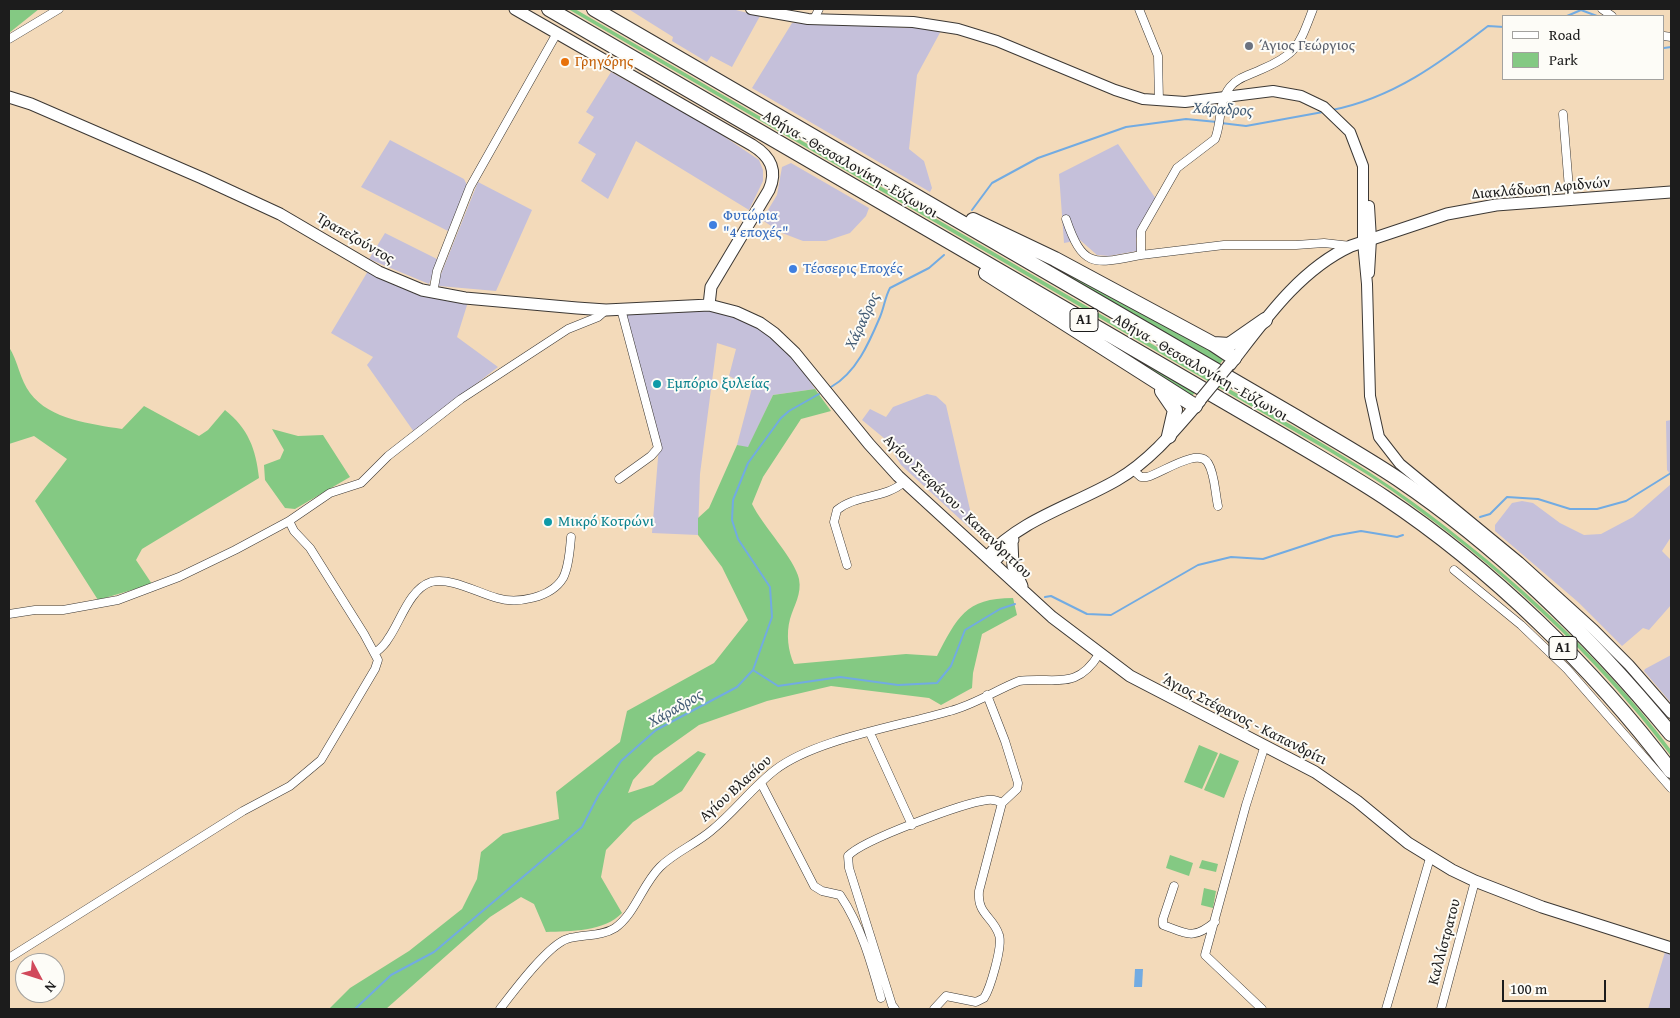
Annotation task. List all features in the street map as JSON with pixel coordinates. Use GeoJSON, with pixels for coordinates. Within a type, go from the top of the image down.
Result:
{"type":"FeatureCollection","features":[{"type":"Feature","properties":{"kind":"highway","name":"Αθήνα - Θεσσαλονίκη - Εύζωνοι"},"geometry":{"type":"LineString","coordinates":[[550,9],[1322,458],[1401,511],[1478,569],[1545,630],[1605,691],[1671,772]]}},
{"type":"Feature","properties":{"kind":"highway","name":"Αθήνα - Θεσσαλονίκη - Εύζωνοι"},"geometry":{"type":"LineString","coordinates":[[594,9],[1304,419],[1394,475],[1524,580],[1615,669],[1671,734]]}},
{"type":"Feature","properties":{"kind":"highway"},"geometry":{"type":"LineString","coordinates":[[895,184],[1055,259],[1213,344],[1232,362]]}},
{"type":"Feature","properties":{"kind":"highway"},"geometry":{"type":"LineString","coordinates":[[882,202],[941,244],[1151,380],[1198,403]]}},
{"type":"Feature","properties":{"kind":"highway"},"geometry":{"type":"LineString","coordinates":[[1213,344],[1229,345],[1265,320]]}},
{"type":"Feature","properties":{"kind":"highway"},"geometry":{"type":"LineString","coordinates":[[1151,380],[1171,401],[1175,410],[1169,436]]}},
{"type":"Feature","properties":{"kind":"highway"},"geometry":{"type":"LineString","coordinates":[[1322,458],[1334,472]]}},
{"type":"Feature","properties":{"kind":"main road"},"geometry":{"type":"LineString","coordinates":[[515,9],[752,145],[770,161],[773,177],[770,190],[711,287],[709,305]]}},
{"type":"Feature","properties":{"kind":"main road","name":"Τραπεζούντος"},"geometry":{"type":"LineString","coordinates":[[9,98],[31,104],[202,178],[280,214],[379,272],[433,293],[465,298],[606,310],[709,305]]}},
{"type":"Feature","properties":{"kind":"main road","name":"Διακλάδωση Αφιδνών"},"geometry":{"type":"LineString","coordinates":[[990,560],[1007,536],[1105,487],[1133,470],[1169,436],[1265,320],[1308,274],[1337,252],[1367,240],[1447,214],[1496,205],[1671,192]]}},
{"type":"Feature","properties":{"kind":"main road","name":"Αγίου Στεφάνου - Καπανδριτίου"},"geometry":{"type":"LineString","coordinates":[[709,305],[752,319],[782,339],[875,451],[904,482],[1025,592],[1099,654]]}},
{"type":"Feature","properties":{"kind":"main road","name":"Διακλάδωση Αφιδνών"},"geometry":{"type":"LineString","coordinates":[[990,560],[1012,542],[1021,529]]}},
{"type":"Feature","properties":{"kind":"main road"},"geometry":{"type":"LineString","coordinates":[[1012,542],[1013,566],[1025,592]]}},
{"type":"Feature","properties":{"kind":"main road","name":"Άγιος Στέφανος - Καπανδρίτι"},"geometry":{"type":"LineString","coordinates":[[1099,654],[1150,688],[1265,745],[1336,786],[1384,825],[1430,858],[1475,882],[1542,907],[1671,948]]}},
{"type":"Feature","properties":{"kind":"street"},"geometry":{"type":"LineString","coordinates":[[9,39],[59,9]]}},
{"type":"Feature","properties":{"kind":"street"},"geometry":{"type":"LineString","coordinates":[[750,9],[777,15],[814,19],[913,22],[958,29],[997,41],[1115,90],[1143,99],[1159,101],[1204,100],[1272,91],[1301,96],[1314,101],[1333,114],[1355,141],[1363,166],[1367,240],[1370,396],[1376,427],[1384,445],[1400,464],[1519,562],[1594,630],[1636,672],[1671,713]]}},
{"type":"Feature","properties":{"kind":"street"},"geometry":{"type":"LineString","coordinates":[[814,19],[819,9]]}},
{"type":"Feature","properties":{"kind":"street"},"geometry":{"type":"LineString","coordinates":[[1139,9],[1158,56],[1159,101]]}},
{"type":"Feature","properties":{"kind":"street"},"geometry":{"type":"LineString","coordinates":[[1141,255],[1141,231],[1178,168],[1215,139],[1224,96],[1239,80],[1278,62],[1295,50],[1302,40],[1311,9]]}},
{"type":"Feature","properties":{"kind":"street"},"geometry":{"type":"LineString","coordinates":[[433,293],[438,271],[470,187],[557,33]]}},
{"type":"Feature","properties":{"kind":"street"},"geometry":{"type":"LineString","coordinates":[[1563,114],[1570,201]]}},
{"type":"Feature","properties":{"kind":"street"},"geometry":{"type":"LineString","coordinates":[[1066,218],[1073,238],[1090,260],[1098,262],[1141,255],[1224,246],[1324,243],[1351,246]]}},
{"type":"Feature","properties":{"kind":"street"},"geometry":{"type":"LineString","coordinates":[[619,479],[651,456],[658,448],[621,309]]}},
{"type":"Feature","properties":{"kind":"street"},"geometry":{"type":"LineString","coordinates":[[9,614],[35,610],[63,610],[118,600],[187,573],[289,521],[330,493],[361,483],[388,456],[461,399],[568,329],[598,317],[606,310]]}},
{"type":"Feature","properties":{"kind":"street"},"geometry":{"type":"LineString","coordinates":[[1133,470],[1141,477],[1147,477],[1157,475],[1192,457],[1201,457],[1208,464],[1218,506]]}},
{"type":"Feature","properties":{"kind":"street"},"geometry":{"type":"LineString","coordinates":[[846,565],[834,522],[837,510],[852,503],[890,492],[904,482]]}},
{"type":"Feature","properties":{"kind":"street"},"geometry":{"type":"LineString","coordinates":[[9,958],[243,811],[290,786],[321,760],[375,669],[378,660],[310,548],[294,531],[289,521]]}},
{"type":"Feature","properties":{"kind":"street"},"geometry":{"type":"LineString","coordinates":[[375,654],[390,636],[414,595],[420,588],[432,582],[470,588],[510,601],[532,598],[549,592],[563,577],[571,537]]}},
{"type":"Feature","properties":{"kind":"street"},"geometry":{"type":"LineString","coordinates":[[1454,570],[1515,620],[1567,669],[1671,788]]}},
{"type":"Feature","properties":{"kind":"street","name":"Αγίου Βλασίου"},"geometry":{"type":"LineString","coordinates":[[500,1009],[527,976],[560,942],[582,935],[604,933],[614,928],[624,918],[651,877],[661,866],[710,832],[775,770],[795,758],[870,733],[952,711],[1019,681],[1031,679],[1068,681],[1091,666],[1099,654]]}},
{"type":"Feature","properties":{"kind":"street"},"geometry":{"type":"LineString","coordinates":[[934,1009],[946,996],[976,1002],[984,998],[998,955],[1000,936],[978,903],[1002,803],[1017,788],[1018,783],[1006,741],[987,695]]}},
{"type":"Feature","properties":{"kind":"street"},"geometry":{"type":"LineString","coordinates":[[870,733],[912,825]]}},
{"type":"Feature","properties":{"kind":"street"},"geometry":{"type":"LineString","coordinates":[[1262,1009],[1215,962],[1207,958],[1206,951],[1246,805],[1265,745]]}},
{"type":"Feature","properties":{"kind":"street"},"geometry":{"type":"LineString","coordinates":[[761,783],[814,886],[822,891],[840,895],[846,904],[863,938],[882,998]]}},
{"type":"Feature","properties":{"kind":"street"},"geometry":{"type":"LineString","coordinates":[[895,1009],[892,1005],[849,868],[848,856],[853,851],[875,840],[984,800],[994,799],[1002,803]]}},
{"type":"Feature","properties":{"kind":"street"},"geometry":{"type":"LineString","coordinates":[[1386,1009],[1430,858]]}},
{"type":"Feature","properties":{"kind":"street","name":"Καλλίστρατου"},"geometry":{"type":"LineString","coordinates":[[1441,1009],[1475,882]]}},
{"type":"Feature","properties":{"kind":"street"},"geometry":{"type":"LineString","coordinates":[[1174,886],[1163,919],[1163,925],[1189,935],[1196,935],[1215,922]]}},
{"type":"Feature","properties":{"kind":"shaded area"},"geometry":{"type":"Polygon","coordinates":[[[631,9],[732,9],[760,16],[732,67],[711,56],[707,62],[672,41],[673,37],[631,9]]]}},
{"type":"Feature","properties":{"kind":"shaded area"},"geometry":{"type":"Polygon","coordinates":[[[792,23],[942,29],[917,75],[909,149],[924,161],[932,188],[930,192],[752,88],[792,23]]]}},
{"type":"Feature","properties":{"kind":"shaded area"},"geometry":{"type":"Polygon","coordinates":[[[611,72],[713,129],[759,160],[763,170],[763,181],[749,210],[636,141],[608,199],[581,181],[596,154],[578,143],[594,117],[586,112],[611,72]]]}},
{"type":"Feature","properties":{"kind":"shaded area"},"geometry":{"type":"Polygon","coordinates":[[[390,140],[464,179],[467,185],[448,231],[361,187],[390,140]]]}},
{"type":"Feature","properties":{"kind":"shaded area"},"geometry":{"type":"Polygon","coordinates":[[[1118,144],[1156,199],[1140,227],[1136,239],[1137,251],[1109,256],[1097,255],[1080,240],[1064,243],[1059,174],[1118,144]]]}},
{"type":"Feature","properties":{"kind":"shaded area"},"geometry":{"type":"Polygon","coordinates":[[[791,163],[869,208],[866,216],[850,233],[826,241],[803,241],[782,233],[762,220],[777,195],[782,167],[791,163]]]}},
{"type":"Feature","properties":{"kind":"shaded area"},"geometry":{"type":"Polygon","coordinates":[[[478,182],[532,210],[496,291],[439,286],[437,285],[441,274],[478,182]]]}},
{"type":"Feature","properties":{"kind":"shaded area"},"geometry":{"type":"Polygon","coordinates":[[[385,233],[439,260],[429,284],[369,259],[385,233]]]}},
{"type":"Feature","properties":{"kind":"shaded area"},"geometry":{"type":"Polygon","coordinates":[[[368,271],[419,293],[441,299],[468,302],[457,337],[498,367],[414,432],[367,365],[373,357],[331,333],[368,271]]]}},
{"type":"Feature","properties":{"kind":"shaded area"},"geometry":{"type":"Polygon","coordinates":[[[705,307],[755,323],[792,354],[815,389],[773,395],[748,448],[737,445],[752,388],[729,376],[736,349],[717,343],[700,474],[698,535],[652,533],[659,445],[624,311],[705,307]]]}},
{"type":"Feature","properties":{"kind":"shaded area"},"geometry":{"type":"Polygon","coordinates":[[[927,394],[936,396],[946,405],[974,527],[972,530],[901,465],[885,439],[862,420],[870,409],[886,417],[893,407],[927,394]]]}},
{"type":"Feature","properties":{"kind":"shaded area"},"geometry":{"type":"Polygon","coordinates":[[[1671,420],[1671,475],[1667,470],[1666,421],[1671,420]]]}},
{"type":"Feature","properties":{"kind":"shaded area"},"geometry":{"type":"Polygon","coordinates":[[[1671,484],[1671,537],[1662,551],[1671,560],[1671,605],[1649,630],[1643,628],[1622,646],[1578,602],[1495,531],[1495,525],[1512,503],[1522,501],[1533,503],[1560,523],[1584,535],[1601,534],[1633,517],[1671,484]]]}},
{"type":"Feature","properties":{"kind":"shaded area"},"geometry":{"type":"Polygon","coordinates":[[[1671,655],[1671,703],[1644,671],[1671,655]]]}},
{"type":"Feature","properties":{"kind":"shaded area"},"geometry":{"type":"Polygon","coordinates":[[[1665,952],[1671,954],[1671,1009],[1648,1009],[1665,952]]]}},
{"type":"Feature","properties":{"kind":"green space"},"geometry":{"type":"Polygon","coordinates":[[[9,9],[39,9],[9,33],[9,9]]]}},
{"type":"Feature","properties":{"kind":"green space"},"geometry":{"type":"Polygon","coordinates":[[[568,9],[575,9],[1293,426],[1393,488],[1506,575],[1578,643],[1643,714],[1671,750],[1671,756],[1610,682],[1542,613],[1469,549],[1392,491],[1330,452],[568,9]]]}},
{"type":"Feature","properties":{"kind":"green space"},"geometry":{"type":"Polygon","coordinates":[[[989,231],[1220,355],[1224,359],[1218,366],[989,231]]]}},
{"type":"Feature","properties":{"kind":"green space"},"geometry":{"type":"Polygon","coordinates":[[[980,262],[1198,389],[1191,397],[980,262]]]}},
{"type":"Feature","properties":{"kind":"green space"},"geometry":{"type":"Polygon","coordinates":[[[9,347],[30,393],[38,402],[49,409],[72,419],[122,429],[144,406],[199,436],[208,430],[225,410],[240,424],[250,440],[256,458],[259,478],[142,549],[136,560],[152,584],[98,600],[35,501],[67,459],[34,436],[9,444],[9,347]]]}},
{"type":"Feature","properties":{"kind":"green space"},"geometry":{"type":"Polygon","coordinates":[[[815,389],[831,411],[801,419],[763,477],[752,504],[785,552],[799,579],[799,595],[790,619],[788,631],[790,654],[794,664],[906,654],[937,656],[957,621],[973,606],[997,599],[1013,598],[1017,615],[982,634],[973,673],[972,688],[941,705],[929,698],[831,686],[767,701],[699,725],[654,757],[633,780],[628,793],[653,785],[698,751],[706,754],[682,791],[633,822],[606,850],[601,877],[622,913],[615,919],[606,924],[587,929],[546,932],[534,904],[521,897],[490,917],[386,1009],[329,1009],[350,988],[409,951],[462,909],[477,879],[481,852],[503,834],[559,819],[556,792],[620,742],[627,711],[714,663],[748,620],[722,567],[698,535],[698,518],[709,508],[737,445],[748,447],[773,395],[815,389]]]}},
{"type":"Feature","properties":{"kind":"green space"},"geometry":{"type":"Polygon","coordinates":[[[272,429],[298,436],[323,435],[350,477],[295,509],[285,508],[265,480],[264,465],[280,459],[284,450],[272,429]]]}},
{"type":"Feature","properties":{"kind":"green space"},"geometry":{"type":"Polygon","coordinates":[[[1199,745],[1218,753],[1202,789],[1184,782],[1199,745]]]}},
{"type":"Feature","properties":{"kind":"green space"},"geometry":{"type":"Polygon","coordinates":[[[1220,753],[1239,761],[1224,798],[1204,790],[1220,753]]]}},
{"type":"Feature","properties":{"kind":"green space"},"geometry":{"type":"Polygon","coordinates":[[[1170,855],[1193,863],[1189,876],[1166,868],[1170,855]]]}},
{"type":"Feature","properties":{"kind":"green space"},"geometry":{"type":"Polygon","coordinates":[[[1202,860],[1218,864],[1216,872],[1199,868],[1202,860]]]}},
{"type":"Feature","properties":{"kind":"green space"},"geometry":{"type":"Polygon","coordinates":[[[1204,888],[1216,891],[1213,908],[1201,905],[1204,888]]]}},
{"type":"Feature","properties":{"kind":"water"},"geometry":{"type":"Polygon","coordinates":[[[1135,969],[1143,969],[1142,987],[1134,987],[1135,969]]]}},
{"type":"Feature","properties":{"kind":"waterway","name":"Χάραδρος"},"geometry":{"type":"LineString","coordinates":[[1569,15],[1581,10],[1594,15]]}},
{"type":"Feature","properties":{"kind":"waterway","name":"Χάραδρος"},"geometry":{"type":"LineString","coordinates":[[1332,110],[1375,97],[1396,88],[1434,66],[1488,26],[1502,27]]}},
{"type":"Feature","properties":{"kind":"waterway","name":"Χάραδρος"},"geometry":{"type":"LineString","coordinates":[[1665,48],[1671,47]]}},
{"type":"Feature","properties":{"kind":"waterway","name":"Χάραδρος"},"geometry":{"type":"LineString","coordinates":[[1221,123],[1246,126],[1323,112]]}},
{"type":"Feature","properties":{"kind":"waterway","name":"Χάραδρος"},"geometry":{"type":"LineString","coordinates":[[972,210],[992,183],[1038,158],[1126,127],[1186,119],[1217,122]]}},
{"type":"Feature","properties":{"kind":"waterway","name":"Χάραδρος"},"geometry":{"type":"LineString","coordinates":[[831,387],[848,374],[861,356],[880,317],[890,288],[929,268],[944,255]]}},
{"type":"Feature","properties":{"kind":"waterway","name":"Χάραδρος"},"geometry":{"type":"LineString","coordinates":[[355,1009],[391,975],[434,952],[582,827],[598,796],[621,761],[656,730],[737,687],[753,670],[772,617],[770,587],[738,539],[732,520],[733,500],[748,463],[781,418],[789,411],[819,394]]}},
{"type":"Feature","properties":{"kind":"waterway"},"geometry":{"type":"LineString","coordinates":[[1480,517],[1490,514],[1507,497],[1538,499],[1570,509],[1597,509],[1626,501],[1671,473]]}},
{"type":"Feature","properties":{"kind":"waterway"},"geometry":{"type":"LineString","coordinates":[[1045,597],[1051,596],[1087,614],[1111,615],[1198,565],[1231,557],[1263,559],[1333,536],[1361,531],[1397,537],[1403,535]]}},
{"type":"Feature","properties":{"kind":"waterway"},"geometry":{"type":"LineString","coordinates":[[753,670],[778,686],[840,677],[898,685],[937,683],[951,666],[965,630],[1000,609],[1015,604]]}},
{"type":"Feature","properties":{"kind":"place","name":"Άγιος Γεώργιος"},"geometry":{"type":"Point","coordinates":[1249,46]}},
{"type":"Feature","properties":{"kind":"place","name":"Γρηγόρης"},"geometry":{"type":"Point","coordinates":[565,62]}},
{"type":"Feature","properties":{"kind":"place","name":"Φυτώρια \"4 εποχές\""},"geometry":{"type":"Point","coordinates":[713,225]}},
{"type":"Feature","properties":{"kind":"place","name":"Τέσσερις Εποχές"},"geometry":{"type":"Point","coordinates":[793,269]}},
{"type":"Feature","properties":{"kind":"place","name":"Εμπόριο ξυλείας"},"geometry":{"type":"Point","coordinates":[657,384]}},
{"type":"Feature","properties":{"kind":"place","name":"Μικρό Κοτρώνι"},"geometry":{"type":"Point","coordinates":[548,522]}}]}
